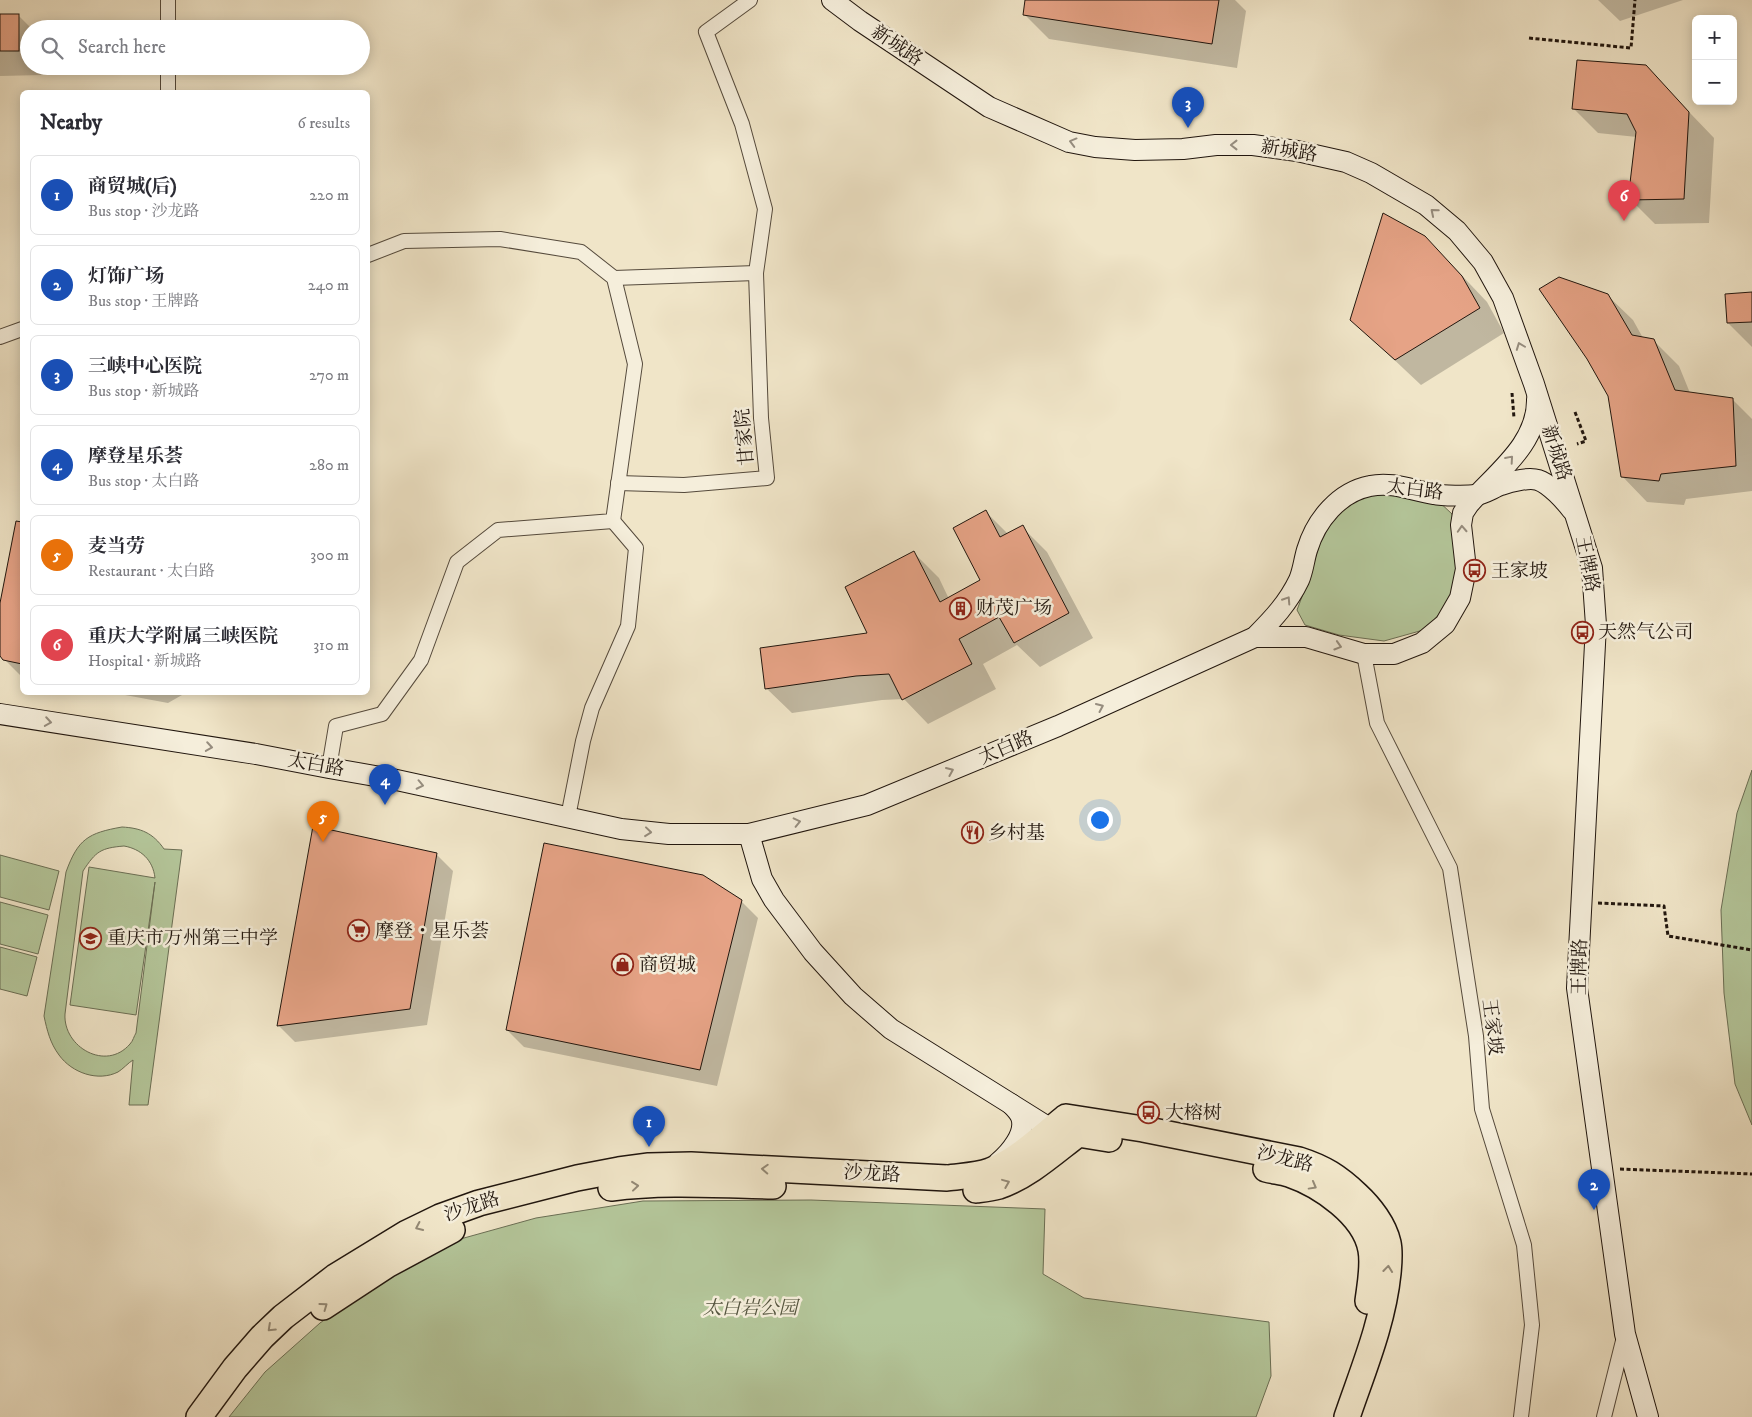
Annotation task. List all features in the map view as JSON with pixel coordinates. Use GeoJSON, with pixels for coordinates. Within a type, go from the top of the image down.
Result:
{"type":"FeatureCollection","features":[{"type":"Feature","properties":{"kind":"highway","name":"沙龙路"},"geometry":{"type":"LineString","coordinates":[[219,1417],[256,1367],[302,1323],[348,1289],[428,1241],[480,1220],[586,1193],[646,1184],[807,1187],[947,1193],[972,1191],[998,1186],[1013,1180],[1031,1169],[1065,1127]]}},
{"type":"Feature","properties":{"kind":"highway","name":"沙龙路"},"geometry":{"type":"LineString","coordinates":[[1065,1127],[1289,1174],[1331,1196],[1350,1212],[1363,1230],[1371,1250],[1371,1281],[1361,1331],[1332,1417]]}},
{"type":"Feature","properties":{"kind":"highway","name":"沙龙路"},"geometry":{"type":"LineString","coordinates":[[199,1417],[235,1368],[262,1336],[308,1297],[368,1256],[406,1233],[440,1217],[479,1203],[578,1178],[649,1166],[691,1166],[947,1178],[970,1176],[988,1172],[1065,1127],[1143,1129],[1299,1160],[1319,1166],[1336,1176],[1363,1200],[1383,1228],[1388,1242],[1389,1259],[1380,1319],[1347,1417]]}},
{"type":"Feature","properties":{"kind":"main road","name":"新城路"},"geometry":{"type":"LineString","coordinates":[[832,0],[860,22],[989,107],[1069,142],[1095,147],[1135,150],[1183,149],[1216,145],[1253,145],[1298,151],[1346,162],[1371,173],[1426,205],[1457,232],[1483,262],[1503,298],[1537,392],[1576,514]]}},
{"type":"Feature","properties":{"kind":"main road","name":"太白路"},"geometry":{"type":"LineString","coordinates":[[1255,636],[1306,638],[1364,654],[1394,654],[1422,643],[1445,624],[1460,598],[1466,569],[1461,525],[1463,513],[1527,440],[1534,423],[1537,408],[1537,392]]}},
{"type":"Feature","properties":{"kind":"main road","name":"太白路"},"geometry":{"type":"LineString","coordinates":[[0,714],[246,753],[392,779],[621,829],[669,834],[749,834],[867,806],[1058,726],[1255,636],[1274,619],[1288,601],[1300,577],[1308,549],[1317,528],[1332,507],[1347,493],[1371,485],[1396,485],[1436,495],[1477,495],[1503,484],[1520,480],[1538,480],[1556,492],[1576,514]]}},
{"type":"Feature","properties":{"kind":"main road","name":"王牌路"},"geometry":{"type":"LineString","coordinates":[[1576,514],[1592,568],[1596,625],[1577,988],[1625,1334],[1648,1417]]}},
{"type":"Feature","properties":{"kind":"main road"},"geometry":{"type":"LineString","coordinates":[[749,834],[762,879],[774,900],[813,952],[853,996],[891,1029],[1011,1104],[1021,1115],[1020,1134],[1014,1146],[988,1172]]}},
{"type":"Feature","properties":{"kind":"main road"},"geometry":{"type":"LineString","coordinates":[[1011,1104],[1047,1114],[1065,1127]]}},
{"type":"Feature","properties":{"kind":"street"},"geometry":{"type":"LineString","coordinates":[[168,0],[168,20]]}},
{"type":"Feature","properties":{"kind":"street","name":"甘家院"},"geometry":{"type":"LineString","coordinates":[[618,483],[684,485],[767,478],[762,418],[756,273],[766,210],[742,124],[706,32],[750,0]]}},
{"type":"Feature","properties":{"kind":"street"},"geometry":{"type":"LineString","coordinates":[[168,75],[168,90]]}},
{"type":"Feature","properties":{"kind":"street"},"geometry":{"type":"LineString","coordinates":[[370,254],[404,241],[500,239],[581,252],[614,278],[635,364],[613,521],[636,548],[628,626],[592,708],[583,741],[568,817]]}},
{"type":"Feature","properties":{"kind":"street"},"geometry":{"type":"LineString","coordinates":[[614,278],[756,273]]}},
{"type":"Feature","properties":{"kind":"street"},"geometry":{"type":"LineString","coordinates":[[0,337],[20,327]]}},
{"type":"Feature","properties":{"kind":"street"},"geometry":{"type":"LineString","coordinates":[[329,768],[336,726],[382,714],[421,660],[457,562],[498,530],[613,521]]}},
{"type":"Feature","properties":{"kind":"street","name":"王家坡"},"geometry":{"type":"LineString","coordinates":[[1364,654],[1378,723],[1450,868],[1476,1036],[1482,1109],[1524,1245],[1532,1325],[1521,1417]]}},
{"type":"Feature","properties":{"kind":"street"},"geometry":{"type":"LineString","coordinates":[[1604,1417],[1625,1334]]}},
{"type":"Feature","properties":{"kind":"path"},"geometry":{"type":"LineString","coordinates":[[1529,38],[1631,48],[1635,0]]}},
{"type":"Feature","properties":{"kind":"path"},"geometry":{"type":"LineString","coordinates":[[1512,393],[1514,419]]}},
{"type":"Feature","properties":{"kind":"path"},"geometry":{"type":"LineString","coordinates":[[1576,412],[1586,441],[1577,444]]}},
{"type":"Feature","properties":{"kind":"path"},"geometry":{"type":"LineString","coordinates":[[1582,902],[1664,906],[1668,936],[1752,950]]}},
{"type":"Feature","properties":{"kind":"path"},"geometry":{"type":"LineString","coordinates":[[1602,1169],[1752,1174]]}},
{"type":"Feature","properties":{"kind":"green space"},"geometry":{"type":"Polygon","coordinates":[[[1376,489],[1435,498],[1452,514],[1458,551],[1454,595],[1427,629],[1384,641],[1339,635],[1305,625],[1297,610],[1325,527],[1348,501],[1376,489]]]}},
{"type":"Feature","properties":{"kind":"green space"},"geometry":{"type":"Polygon","coordinates":[[[1752,770],[1752,1125],[1735,1084],[1724,993],[1721,910],[1737,813],[1752,770]]]}},
{"type":"Feature","properties":{"kind":"green space"},"geometry":{"type":"Polygon","coordinates":[[[122,827],[146,832],[164,849],[182,850],[148,1105],[129,1105],[133,1060],[118,1072],[110,1075],[94,1076],[78,1071],[64,1061],[53,1046],[44,1016],[66,872],[70,861],[86,839],[101,832],[122,827]],[[116,847],[100,852],[83,871],[65,1014],[66,1026],[71,1037],[78,1045],[98,1056],[109,1056],[120,1052],[131,1043],[136,1033],[155,882],[136,1015],[70,1005],[89,867],[155,878],[152,866],[145,856],[130,847],[116,847]]]}},
{"type":"Feature","properties":{"kind":"green space"},"geometry":{"type":"Polygon","coordinates":[[[0,855],[59,871],[49,910],[0,897],[0,855]]]}},
{"type":"Feature","properties":{"kind":"green space"},"geometry":{"type":"Polygon","coordinates":[[[0,902],[48,915],[38,954],[0,944],[0,902]]]}},
{"type":"Feature","properties":{"kind":"green space"},"geometry":{"type":"Polygon","coordinates":[[[0,947],[37,957],[27,996],[0,989],[0,947]]]}},
{"type":"Feature","properties":{"kind":"green space","name":"太白岩公园"},"geometry":{"type":"Polygon","coordinates":[[[811,1200],[1045,1209],[1043,1274],[1084,1298],[1269,1322],[1271,1376],[1256,1417],[229,1417],[265,1372],[320,1323],[387,1277],[446,1243],[536,1218],[643,1201],[811,1200]]]}},
{"type":"Feature","properties":{"kind":"building"},"geometry":{"type":"Polygon","coordinates":[[[1025,0],[1219,0],[1212,44],[1023,15],[1025,0]]]}},
{"type":"Feature","properties":{"kind":"building"},"geometry":{"type":"Polygon","coordinates":[[[0,14],[19,14],[19,51],[0,51],[0,14]]]}},
{"type":"Feature","properties":{"kind":"building"},"geometry":{"type":"Polygon","coordinates":[[[1577,60],[1646,65],[1689,112],[1684,199],[1628,200],[1636,132],[1627,114],[1572,109],[1577,60]]]}},
{"type":"Feature","properties":{"kind":"building"},"geometry":{"type":"Polygon","coordinates":[[[1383,213],[1425,236],[1462,276],[1480,308],[1395,360],[1350,320],[1383,213]]]}},
{"type":"Feature","properties":{"kind":"building"},"geometry":{"type":"Polygon","coordinates":[[[1559,277],[1608,294],[1632,335],[1654,339],[1675,390],[1733,398],[1736,466],[1661,474],[1659,481],[1621,477],[1608,396],[1587,359],[1539,289],[1559,277]]]}},
{"type":"Feature","properties":{"kind":"building"},"geometry":{"type":"Polygon","coordinates":[[[1752,292],[1752,322],[1727,323],[1725,294],[1752,292]]]}},
{"type":"Feature","properties":{"kind":"building","name":"财茂广场"},"geometry":{"type":"Polygon","coordinates":[[[986,510],[1000,537],[1023,525],[1069,613],[1014,643],[999,617],[959,639],[972,664],[902,700],[889,674],[856,676],[765,689],[760,648],[867,633],[845,587],[914,551],[940,602],[980,580],[953,528],[986,510]]]}},
{"type":"Feature","properties":{"kind":"building"},"geometry":{"type":"Polygon","coordinates":[[[16,521],[20,522],[20,664],[3,660],[0,656],[0,603],[16,521]]]}},
{"type":"Feature","properties":{"kind":"building","name":"摩登・星乐荟"},"geometry":{"type":"Polygon","coordinates":[[[313,826],[437,853],[410,1009],[277,1026],[313,826]]]}},
{"type":"Feature","properties":{"kind":"building","name":"商贸城"},"geometry":{"type":"Polygon","coordinates":[[[544,843],[703,875],[742,900],[700,1070],[506,1030],[544,843]]]}},
{"type":"Feature","properties":{"kind":"place","name":"三峡中心医院"},"geometry":{"type":"Point","coordinates":[1188,128]}},
{"type":"Feature","properties":{"kind":"place","name":"重庆大学附属三峡医院"},"geometry":{"type":"Point","coordinates":[1624,221]}},
{"type":"Feature","properties":{"kind":"place","name":"王家坡"},"geometry":{"type":"Point","coordinates":[1475,571]}},
{"type":"Feature","properties":{"kind":"place","name":"财茂广场"},"geometry":{"type":"Point","coordinates":[960,608]}},
{"type":"Feature","properties":{"kind":"place","name":"天然气公司"},"geometry":{"type":"Point","coordinates":[1582,632]}},
{"type":"Feature","properties":{"kind":"place","name":"摩登星乐荟"},"geometry":{"type":"Point","coordinates":[385,805]}},
{"type":"Feature","properties":{"kind":"place","name":"乡村基"},"geometry":{"type":"Point","coordinates":[972,833]}},
{"type":"Feature","properties":{"kind":"place","name":"麦当劳"},"geometry":{"type":"Point","coordinates":[323,842]}},
{"type":"Feature","properties":{"kind":"place","name":"摩登・星乐荟"},"geometry":{"type":"Point","coordinates":[359,931]}},
{"type":"Feature","properties":{"kind":"place","name":"重庆市万州第三中学"},"geometry":{"type":"Point","coordinates":[91,938]}},
{"type":"Feature","properties":{"kind":"place","name":"商贸城"},"geometry":{"type":"Point","coordinates":[623,965]}},
{"type":"Feature","properties":{"kind":"place","name":"大榕树"},"geometry":{"type":"Point","coordinates":[1149,1113]}},
{"type":"Feature","properties":{"kind":"place","name":"商贸城(后)"},"geometry":{"type":"Point","coordinates":[649,1147]}},
{"type":"Feature","properties":{"kind":"place","name":"灯饰广场"},"geometry":{"type":"Point","coordinates":[1594,1210]}}]}
